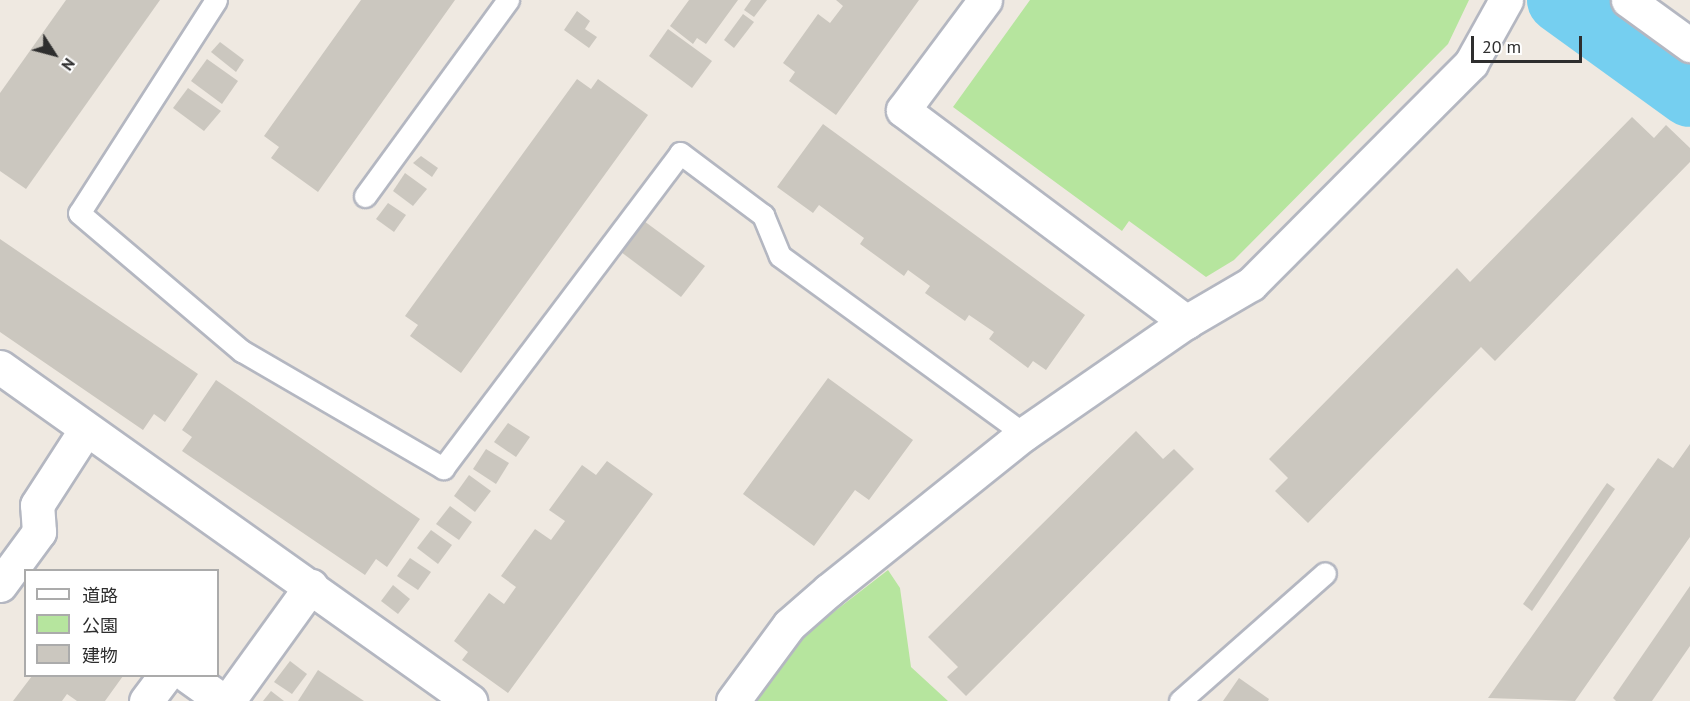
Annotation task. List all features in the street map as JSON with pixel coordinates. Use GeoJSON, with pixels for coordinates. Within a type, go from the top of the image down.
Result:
{"type":"FeatureCollection","features":[{"type":"Feature","properties":{"kind":"street"},"geometry":{"type":"LineString","coordinates":[[985,0],[903,110],[1186,322]]}},
{"type":"Feature","properties":{"kind":"street"},"geometry":{"type":"LineString","coordinates":[[733,701],[789,625],[1024,434],[1186,322],[1251,284],[1471,63],[1506,0]]}},
{"type":"Feature","properties":{"kind":"street"},"geometry":{"type":"LineString","coordinates":[[1628,0],[1690,45]]}},
{"type":"Feature","properties":{"kind":"street"},"geometry":{"type":"LineString","coordinates":[[0,367],[470,701]]}},
{"type":"Feature","properties":{"kind":"street"},"geometry":{"type":"LineString","coordinates":[[0,585],[39,532],[37,505],[86,429]]}},
{"type":"Feature","properties":{"kind":"street"},"geometry":{"type":"LineString","coordinates":[[228,701],[311,586]]}},
{"type":"Feature","properties":{"kind":"street"},"geometry":{"type":"LineString","coordinates":[[146,701],[164,677]]}},
{"type":"Feature","properties":{"kind":"street"},"geometry":{"type":"LineString","coordinates":[[191,677],[223,701]]}},
{"type":"Feature","properties":{"kind":"lane"},"geometry":{"type":"LineString","coordinates":[[216,0],[79,213],[242,351],[443,468],[680,153],[763,215],[780,256],[1024,434]]}},
{"type":"Feature","properties":{"kind":"lane"},"geometry":{"type":"LineString","coordinates":[[365,196],[508,0]]}},
{"type":"Feature","properties":{"kind":"lane"},"geometry":{"type":"LineString","coordinates":[[1180,701],[1325,573]]}},
{"type":"Feature","properties":{"kind":"green space"},"geometry":{"type":"Polygon","coordinates":[[[1030,0],[1469,0],[1448,44],[1234,260],[1206,277],[1129,221],[1122,231],[953,107],[1030,0]]]}},
{"type":"Feature","properties":{"kind":"green space"},"geometry":{"type":"Polygon","coordinates":[[[888,570],[900,588],[911,667],[948,701],[757,701],[804,635],[888,570]]]}},
{"type":"Feature","properties":{"kind":"building"},"geometry":{"type":"Polygon","coordinates":[[[66,0],[160,0],[26,189],[0,171],[0,93],[66,0]]]}},
{"type":"Feature","properties":{"kind":"building"},"geometry":{"type":"Polygon","coordinates":[[[361,0],[455,0],[318,192],[271,158],[279,147],[264,136],[361,0]]]}},
{"type":"Feature","properties":{"kind":"building"},"geometry":{"type":"Polygon","coordinates":[[[689,0],[738,0],[706,44],[697,38],[693,44],[670,26],[689,0]]]}},
{"type":"Feature","properties":{"kind":"building"},"geometry":{"type":"Polygon","coordinates":[[[751,0],[767,0],[754,17],[744,10],[751,0]]]}},
{"type":"Feature","properties":{"kind":"building"},"geometry":{"type":"Polygon","coordinates":[[[836,0],[919,0],[836,115],[789,81],[795,72],[783,63],[818,14],[830,23],[843,6],[836,0]]]}},
{"type":"Feature","properties":{"kind":"building"},"geometry":{"type":"Polygon","coordinates":[[[577,11],[590,21],[585,29],[597,37],[589,48],[564,30],[577,11]]]}},
{"type":"Feature","properties":{"kind":"building"},"geometry":{"type":"Polygon","coordinates":[[[743,14],[754,22],[734,48],[724,40],[743,14]]]}},
{"type":"Feature","properties":{"kind":"building"},"geometry":{"type":"Polygon","coordinates":[[[668,29],[712,61],[692,88],[649,56],[668,29]]]}},
{"type":"Feature","properties":{"kind":"building"},"geometry":{"type":"Polygon","coordinates":[[[220,42],[244,60],[236,72],[211,52],[220,42]]]}},
{"type":"Feature","properties":{"kind":"building"},"geometry":{"type":"Polygon","coordinates":[[[207,59],[238,81],[222,104],[191,81],[207,59]]]}},
{"type":"Feature","properties":{"kind":"building"},"geometry":{"type":"Polygon","coordinates":[[[577,79],[591,89],[598,79],[648,115],[461,373],[410,336],[418,325],[405,316],[577,79]]]}},
{"type":"Feature","properties":{"kind":"building"},"geometry":{"type":"Polygon","coordinates":[[[188,88],[221,111],[204,131],[173,108],[188,88]]]}},
{"type":"Feature","properties":{"kind":"building"},"geometry":{"type":"Polygon","coordinates":[[[1632,117],[1654,138],[1666,125],[1690,148],[1690,162],[1495,361],[1481,347],[1308,523],[1275,491],[1288,478],[1269,459],[1457,268],[1470,282],[1632,117]]]}},
{"type":"Feature","properties":{"kind":"building"},"geometry":{"type":"Polygon","coordinates":[[[823,124],[1085,315],[1046,370],[1033,361],[1028,368],[989,339],[994,332],[969,315],[965,321],[925,293],[930,286],[908,270],[904,276],[860,244],[864,238],[819,205],[813,213],[777,187],[823,124]]]}},
{"type":"Feature","properties":{"kind":"building"},"geometry":{"type":"Polygon","coordinates":[[[421,156],[438,168],[432,177],[413,163],[421,156]]]}},
{"type":"Feature","properties":{"kind":"building"},"geometry":{"type":"Polygon","coordinates":[[[405,173],[427,189],[413,206],[393,191],[405,173]]]}},
{"type":"Feature","properties":{"kind":"building"},"geometry":{"type":"Polygon","coordinates":[[[388,203],[406,215],[394,232],[376,219],[388,203]]]}},
{"type":"Feature","properties":{"kind":"building"},"geometry":{"type":"Polygon","coordinates":[[[644,221],[705,266],[681,297],[621,252],[644,221]]]}},
{"type":"Feature","properties":{"kind":"building"},"geometry":{"type":"Polygon","coordinates":[[[0,239],[198,374],[165,422],[154,414],[143,430],[0,332],[0,239]]]}},
{"type":"Feature","properties":{"kind":"building"},"geometry":{"type":"Polygon","coordinates":[[[828,378],[913,440],[869,500],[855,490],[814,546],[743,494],[828,378]]]}},
{"type":"Feature","properties":{"kind":"building"},"geometry":{"type":"Polygon","coordinates":[[[216,380],[420,519],[387,567],[376,559],[365,575],[182,451],[192,437],[182,430],[216,380]]]}},
{"type":"Feature","properties":{"kind":"building"},"geometry":{"type":"Polygon","coordinates":[[[508,423],[530,437],[516,457],[494,442],[508,423]]]}},
{"type":"Feature","properties":{"kind":"building"},"geometry":{"type":"Polygon","coordinates":[[[1136,431],[1163,459],[1174,449],[1194,469],[966,696],[947,677],[958,667],[928,637],[1136,431]]]}},
{"type":"Feature","properties":{"kind":"building"},"geometry":{"type":"Polygon","coordinates":[[[1690,444],[1690,537],[1575,701],[1488,698],[1658,458],[1673,468],[1690,444]]]}},
{"type":"Feature","properties":{"kind":"building"},"geometry":{"type":"Polygon","coordinates":[[[486,449],[509,463],[496,484],[473,469],[486,449]]]}},
{"type":"Feature","properties":{"kind":"building"},"geometry":{"type":"Polygon","coordinates":[[[607,461],[653,494],[508,693],[462,660],[468,652],[454,641],[489,593],[504,604],[516,587],[501,576],[535,529],[551,540],[565,521],[549,510],[582,465],[596,475],[607,461]]]}},
{"type":"Feature","properties":{"kind":"building"},"geometry":{"type":"Polygon","coordinates":[[[469,475],[491,491],[475,512],[454,496],[469,475]]]}},
{"type":"Feature","properties":{"kind":"building"},"geometry":{"type":"Polygon","coordinates":[[[1607,483],[1615,489],[1532,611],[1523,604],[1607,483]]]}},
{"type":"Feature","properties":{"kind":"building"},"geometry":{"type":"Polygon","coordinates":[[[450,506],[472,522],[459,540],[436,524],[450,506]]]}},
{"type":"Feature","properties":{"kind":"building"},"geometry":{"type":"Polygon","coordinates":[[[431,530],[452,545],[438,564],[417,548],[431,530]]]}},
{"type":"Feature","properties":{"kind":"building"},"geometry":{"type":"Polygon","coordinates":[[[410,558],[431,572],[418,590],[397,576],[410,558]]]}},
{"type":"Feature","properties":{"kind":"building"},"geometry":{"type":"Polygon","coordinates":[[[393,585],[410,599],[398,614],[381,601],[393,585]]]}},
{"type":"Feature","properties":{"kind":"building"},"geometry":{"type":"Polygon","coordinates":[[[1690,586],[1690,646],[1652,701],[1616,701],[1613,698],[1690,586]]]}},
{"type":"Feature","properties":{"kind":"building"},"geometry":{"type":"Polygon","coordinates":[[[290,661],[307,674],[292,694],[274,682],[290,661]]]}},
{"type":"Feature","properties":{"kind":"building"},"geometry":{"type":"Polygon","coordinates":[[[318,670],[364,701],[298,701],[318,670]]]}},
{"type":"Feature","properties":{"kind":"building"},"geometry":{"type":"Polygon","coordinates":[[[31,677],[122,677],[105,701],[77,701],[67,694],[62,701],[13,701],[31,677]]]}},
{"type":"Feature","properties":{"kind":"building"},"geometry":{"type":"Polygon","coordinates":[[[1239,678],[1269,699],[1268,701],[1223,701],[1239,678]]]}},
{"type":"Feature","properties":{"kind":"building"},"geometry":{"type":"Polygon","coordinates":[[[271,691],[284,701],[263,701],[271,691]]]}},
{"type":"Feature","properties":{"kind":"waterway"},"geometry":{"type":"LineString","coordinates":[[1560,0],[1690,94]]}}]}
